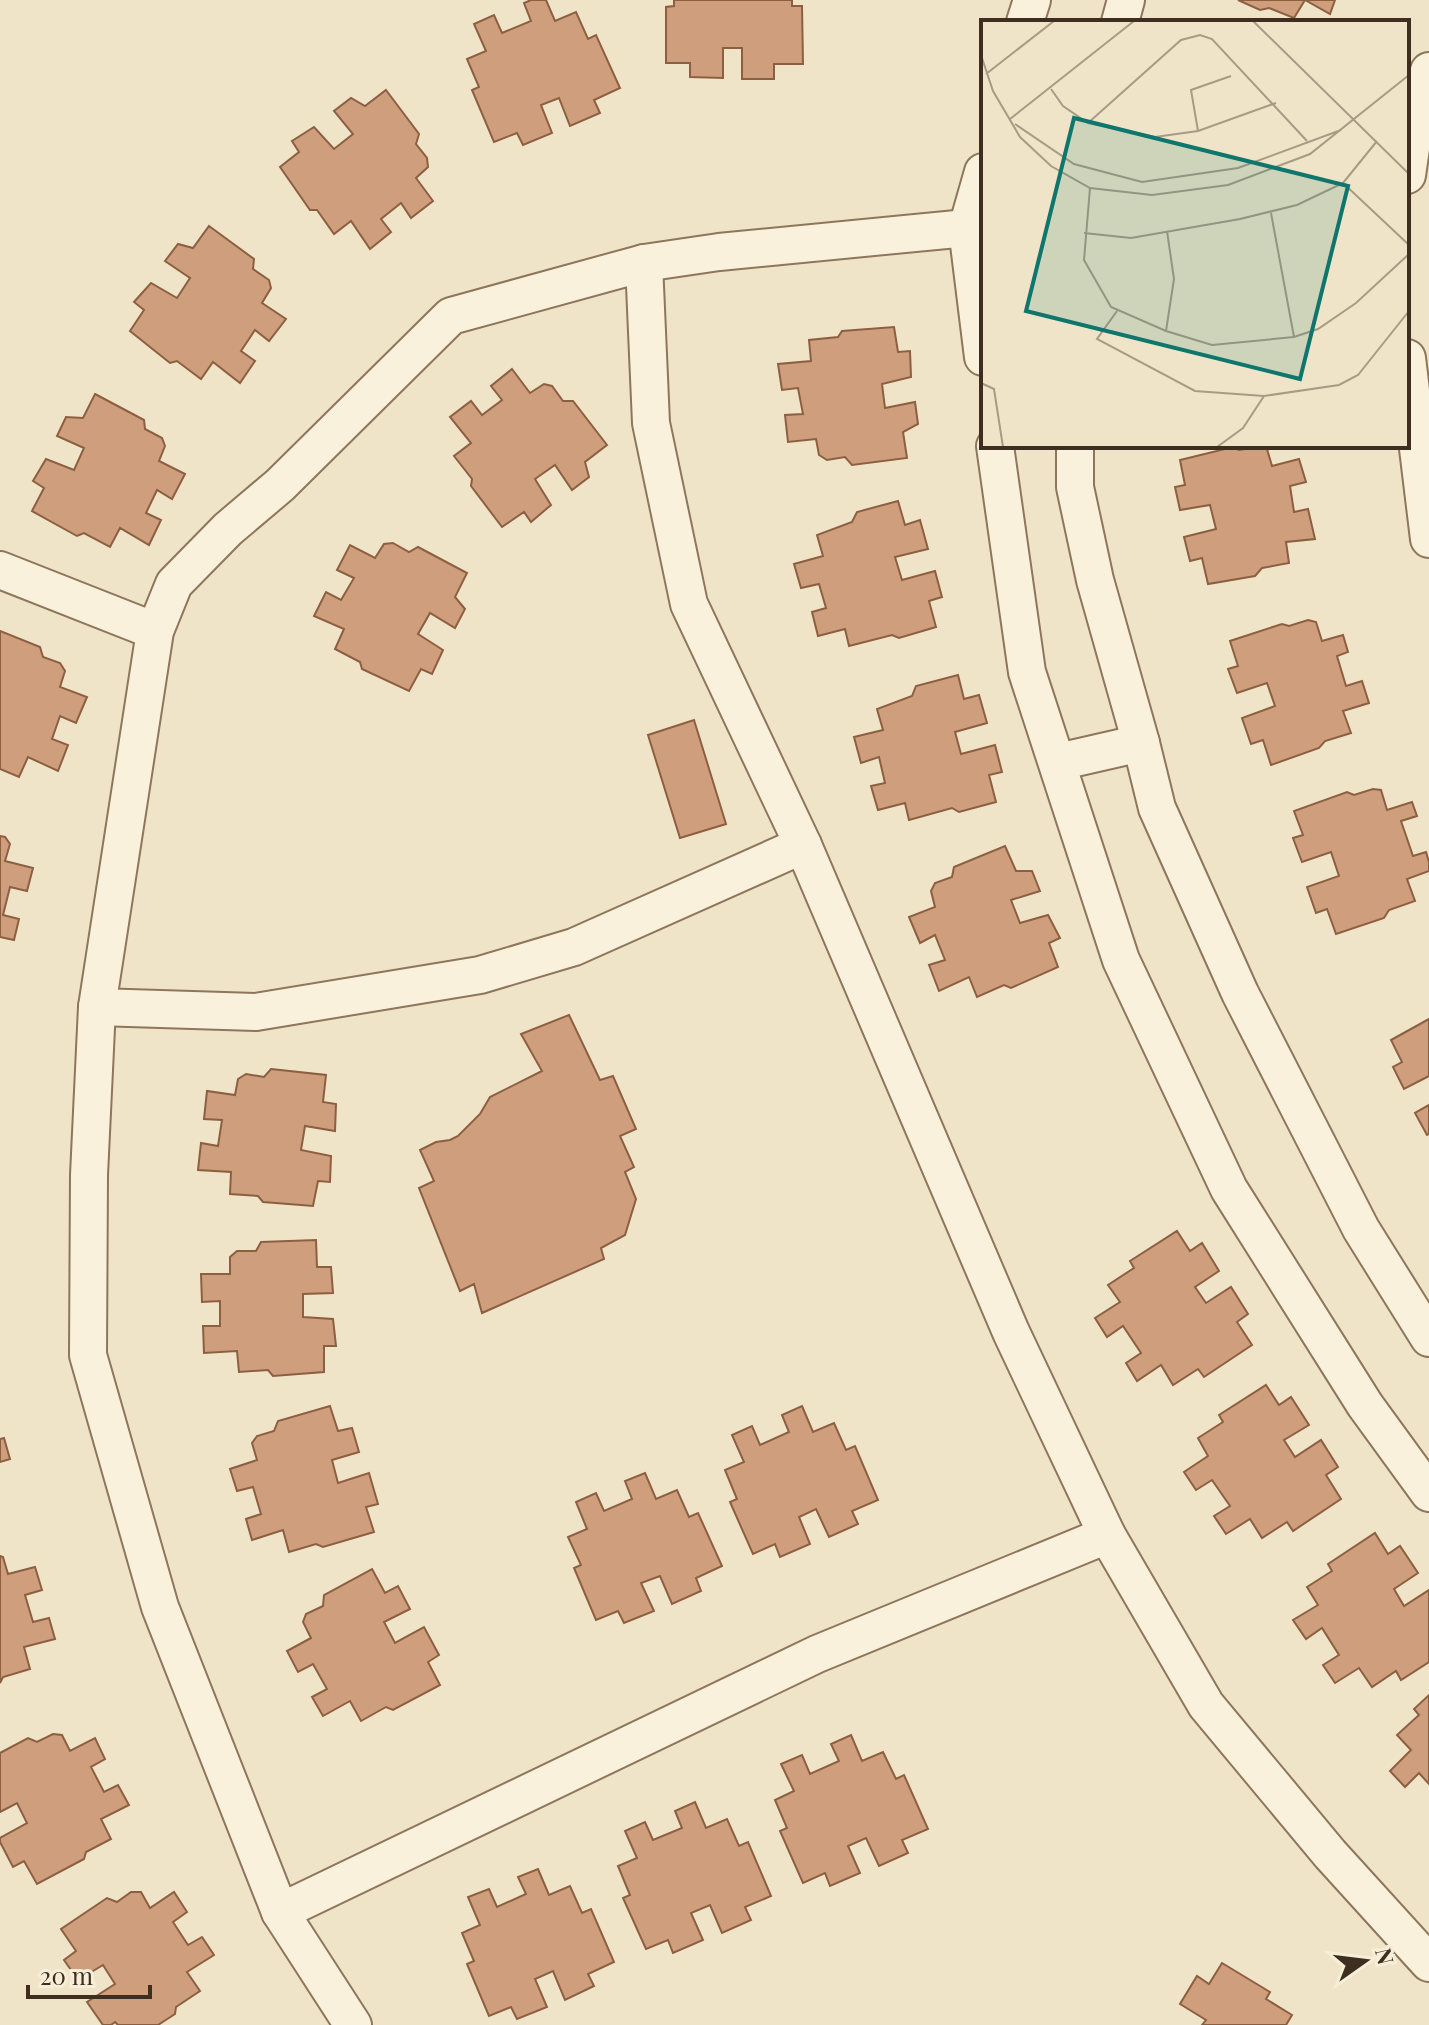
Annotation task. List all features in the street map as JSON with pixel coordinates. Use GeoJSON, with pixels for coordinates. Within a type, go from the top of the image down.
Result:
{"type":"FeatureCollection","features":[{"type":"Feature","properties":{"kind":"street"},"geometry":{"type":"LineString","coordinates":[[1026,20],[1032,0]]}},
{"type":"Feature","properties":{"kind":"street"},"geometry":{"type":"LineString","coordinates":[[1121,20],[1126,0]]}},
{"type":"Feature","properties":{"kind":"street"},"geometry":{"type":"LineString","coordinates":[[1409,166],[1425,94]]}},
{"type":"Feature","properties":{"kind":"street"},"geometry":{"type":"LineString","coordinates":[[981,179],[967,228],[981,341]]}},
{"type":"Feature","properties":{"kind":"street"},"geometry":{"type":"LineString","coordinates":[[353,2025],[280,1912],[160,1607],[88,1355],[89,1175],[97,1007],[155,631],[174,584],[228,529],[280,485],[451,316],[644,263],[719,252],[967,228]]}},
{"type":"Feature","properties":{"kind":"street"},"geometry":{"type":"LineString","coordinates":[[644,263],[651,423],[689,604],[803,845],[1011,1332],[1107,1535],[1206,1705],[1330,1854],[1429,1963]]}},
{"type":"Feature","properties":{"kind":"street"},"geometry":{"type":"LineString","coordinates":[[1409,374],[1429,539]]}},
{"type":"Feature","properties":{"kind":"street"},"geometry":{"type":"LineString","coordinates":[[995,448],[1027,672],[1121,960],[1229,1189],[1365,1405],[1429,1493]]}},
{"type":"Feature","properties":{"kind":"street"},"geometry":{"type":"LineString","coordinates":[[1075,448],[1075,487],[1095,580],[1157,808],[1240,993],[1361,1229],[1429,1338]]}},
{"type":"Feature","properties":{"kind":"street"},"geometry":{"type":"LineString","coordinates":[[0,570],[155,631]]}},
{"type":"Feature","properties":{"kind":"street"},"geometry":{"type":"LineString","coordinates":[[1058,762],[1141,743]]}},
{"type":"Feature","properties":{"kind":"street"},"geometry":{"type":"LineString","coordinates":[[97,1007],[256,1012],[480,975],[574,947],[803,845]]}},
{"type":"Feature","properties":{"kind":"street"},"geometry":{"type":"LineString","coordinates":[[280,1912],[817,1654],[1107,1535]]}},
{"type":"Feature","properties":{"kind":"building"},"geometry":{"type":"Polygon","coordinates":[[[546,0],[555,21],[576,12],[588,39],[596,35],[620,88],[594,100],[600,113],[570,126],[559,98],[541,105],[552,133],[523,145],[517,133],[494,142],[472,90],[479,87],[467,59],[486,51],[474,24],[494,15],[502,33],[531,21],[524,3],[546,0]]]}},
{"type":"Feature","properties":{"kind":"building"},"geometry":{"type":"Polygon","coordinates":[[[674,0],[792,0],[792,6],[802,6],[803,64],[774,64],[774,79],[742,79],[742,48],[723,48],[723,78],[690,77],[690,63],[666,63],[666,7],[674,6],[674,0]]]}},
{"type":"Feature","properties":{"kind":"building"},"geometry":{"type":"Polygon","coordinates":[[[1238,0],[1305,0],[1294,18],[1269,8],[1260,10],[1238,0]]]}},
{"type":"Feature","properties":{"kind":"building"},"geometry":{"type":"Polygon","coordinates":[[[1305,0],[1335,0],[1330,14],[1305,0]]]}},
{"type":"Feature","properties":{"kind":"building"},"geometry":{"type":"Polygon","coordinates":[[[386,90],[419,134],[416,144],[427,158],[428,167],[416,178],[433,201],[411,218],[401,203],[381,219],[391,232],[370,249],[351,221],[334,234],[317,210],[310,210],[280,167],[299,152],[292,141],[314,127],[334,149],[353,134],[334,111],[351,98],[365,106],[386,90]]]}},
{"type":"Feature","properties":{"kind":"building"},"geometry":{"type":"Polygon","coordinates":[[[209,226],[254,259],[253,269],[269,280],[271,288],[262,303],[286,319],[269,341],[255,330],[241,351],[255,361],[240,383],[213,362],[201,379],[177,361],[170,363],[130,331],[144,310],[134,302],[151,283],[177,298],[190,278],[165,261],[178,244],[193,248],[209,226]]]}},
{"type":"Feature","properties":{"kind":"building"},"geometry":{"type":"Polygon","coordinates":[[[894,327],[898,352],[910,351],[911,377],[882,384],[885,408],[915,402],[918,424],[903,432],[907,458],[852,465],[845,457],[827,460],[819,455],[816,439],[788,442],[785,415],[803,414],[798,388],[782,390],[778,364],[811,361],[809,340],[838,337],[842,331],[894,327]]]}},
{"type":"Feature","properties":{"kind":"building"},"geometry":{"type":"Polygon","coordinates":[[[512,369],[530,393],[544,384],[552,386],[563,401],[573,401],[607,445],[585,462],[589,477],[572,490],[555,465],[535,479],[551,505],[531,522],[524,512],[502,527],[471,486],[472,479],[454,456],[471,443],[450,417],[471,401],[482,415],[502,400],[491,386],[512,369]]]}},
{"type":"Feature","properties":{"kind":"building"},"geometry":{"type":"Polygon","coordinates":[[[95,394],[144,420],[145,429],[162,438],[165,446],[159,461],[185,474],[172,499],[157,490],[146,513],[161,520],[149,545],[120,528],[110,547],[84,533],[77,536],[32,511],[44,488],[33,481],[46,459],[74,470],[84,448],[57,436],[66,417],[83,418],[95,394]]]}},
{"type":"Feature","properties":{"kind":"building"},"geometry":{"type":"Polygon","coordinates":[[[1229,448],[1267,449],[1272,466],[1299,459],[1306,482],[1290,486],[1294,512],[1308,509],[1315,539],[1286,542],[1289,563],[1262,568],[1255,576],[1208,584],[1202,558],[1190,561],[1184,537],[1216,529],[1210,505],[1180,510],[1175,487],[1185,485],[1180,460],[1229,448]]]}},
{"type":"Feature","properties":{"kind":"building"},"geometry":{"type":"Polygon","coordinates":[[[898,501],[905,525],[920,520],[928,549],[895,557],[902,580],[935,571],[942,597],[929,601],[936,627],[899,638],[892,635],[849,646],[845,629],[818,636],[812,612],[826,608],[819,584],[801,588],[794,564],[823,556],[817,535],[852,522],[857,512],[898,501]]]}},
{"type":"Feature","properties":{"kind":"building"},"geometry":{"type":"Polygon","coordinates":[[[393,543],[409,552],[418,547],[467,573],[455,597],[465,609],[455,628],[430,613],[418,634],[443,650],[432,674],[421,669],[409,691],[362,669],[360,662],[335,649],[344,629],[314,616],[326,592],[341,600],[354,578],[337,570],[350,545],[375,558],[384,544],[393,543]]]}},
{"type":"Feature","properties":{"kind":"building"},"geometry":{"type":"Polygon","coordinates":[[[1308,620],[1316,622],[1322,641],[1343,635],[1348,652],[1337,656],[1346,686],[1362,681],[1369,703],[1343,711],[1351,733],[1271,765],[1263,740],[1251,744],[1242,718],[1275,706],[1267,683],[1237,693],[1228,669],[1238,666],[1230,641],[1282,624],[1289,626],[1308,620]]]}},
{"type":"Feature","properties":{"kind":"building"},"geometry":{"type":"Polygon","coordinates":[[[0,631],[40,647],[43,657],[60,663],[65,671],[60,687],[87,697],[76,723],[60,716],[52,739],[68,745],[58,771],[28,757],[19,777],[0,769],[0,631]]]}},
{"type":"Feature","properties":{"kind":"building"},"geometry":{"type":"Polygon","coordinates":[[[958,675],[964,699],[979,695],[987,723],[955,732],[961,754],[995,745],[1002,772],[989,775],[996,802],[959,812],[952,808],[909,820],[905,803],[878,810],[871,786],[885,783],[879,757],[861,763],[854,737],[883,730],[877,709],[912,696],[916,686],[958,675]]]}},
{"type":"Feature","properties":{"kind":"building"},"geometry":{"type":"Polygon","coordinates":[[[694,720],[726,824],[680,838],[648,735],[694,720]]]}},
{"type":"Feature","properties":{"kind":"building"},"geometry":{"type":"Polygon","coordinates":[[[1373,789],[1381,790],[1387,810],[1412,802],[1417,816],[1401,821],[1413,856],[1426,852],[1429,871],[1407,879],[1415,901],[1389,910],[1384,918],[1336,934],[1327,909],[1316,913],[1307,887],[1339,876],[1331,852],[1302,862],[1293,838],[1303,835],[1294,811],[1347,792],[1354,795],[1373,789]]]}},
{"type":"Feature","properties":{"kind":"building"},"geometry":{"type":"Polygon","coordinates":[[[0,836],[10,844],[5,861],[33,868],[27,891],[10,887],[3,915],[19,919],[14,940],[0,937],[0,836]]]}},
{"type":"Feature","properties":{"kind":"building"},"geometry":{"type":"Polygon","coordinates":[[[1005,846],[1016,871],[1032,871],[1040,891],[1011,900],[1020,923],[1048,915],[1060,938],[1049,943],[1058,967],[1011,988],[1004,985],[977,997],[969,977],[939,991],[929,965],[945,960],[935,935],[920,943],[909,917],[935,907],[931,891],[935,883],[952,877],[954,867],[1005,846]]]}},
{"type":"Feature","properties":{"kind":"building"},"geometry":{"type":"Polygon","coordinates":[[[569,1015],[600,1080],[613,1076],[636,1129],[620,1136],[634,1167],[625,1172],[636,1199],[625,1235],[601,1248],[604,1259],[482,1313],[474,1284],[460,1291],[419,1188],[434,1181],[420,1150],[458,1136],[480,1114],[490,1097],[542,1071],[521,1034],[569,1015]]]}},
{"type":"Feature","properties":{"kind":"building"},"geometry":{"type":"Polygon","coordinates":[[[1429,1019],[1429,1076],[1404,1089],[1393,1067],[1402,1062],[1391,1040],[1429,1019]]]}},
{"type":"Feature","properties":{"kind":"building"},"geometry":{"type":"Polygon","coordinates":[[[271,1069],[326,1075],[323,1102],[336,1104],[335,1131],[305,1126],[301,1150],[331,1156],[330,1182],[318,1181],[313,1206],[263,1202],[258,1196],[230,1194],[231,1172],[198,1170],[201,1143],[218,1146],[222,1120],[204,1119],[207,1091],[235,1095],[238,1079],[246,1074],[264,1077],[271,1069]]]}},
{"type":"Feature","properties":{"kind":"building"},"geometry":{"type":"Polygon","coordinates":[[[1429,1105],[1429,1134],[1427,1135],[1415,1113],[1429,1105]]]}},
{"type":"Feature","properties":{"kind":"building"},"geometry":{"type":"Polygon","coordinates":[[[1177,1231],[1190,1251],[1202,1243],[1219,1271],[1195,1287],[1206,1303],[1231,1287],[1248,1314],[1237,1322],[1252,1345],[1204,1377],[1198,1369],[1173,1385],[1161,1365],[1137,1381],[1126,1363],[1141,1353],[1123,1326],[1107,1337],[1095,1318],[1120,1302],[1108,1285],[1134,1268],[1130,1261],[1177,1231]]]}},
{"type":"Feature","properties":{"kind":"building"},"geometry":{"type":"Polygon","coordinates":[[[316,1240],[317,1267],[331,1267],[333,1293],[303,1294],[303,1317],[333,1319],[336,1346],[324,1346],[324,1372],[273,1376],[268,1370],[239,1372],[237,1351],[204,1353],[203,1326],[220,1326],[220,1301],[202,1302],[201,1274],[230,1274],[230,1257],[237,1251],[256,1251],[261,1242],[316,1240]]]}},
{"type":"Feature","properties":{"kind":"building"},"geometry":{"type":"Polygon","coordinates":[[[1266,1385],[1279,1405],[1291,1397],[1309,1425],[1284,1440],[1295,1457],[1321,1440],[1338,1467],[1326,1475],[1341,1499],[1293,1531],[1287,1522],[1262,1538],[1250,1519],[1226,1534],[1214,1516],[1230,1506],[1212,1480],[1196,1490],[1184,1472],[1208,1456],[1198,1438],[1223,1422],[1219,1415],[1266,1385]]]}},
{"type":"Feature","properties":{"kind":"building"},"geometry":{"type":"Polygon","coordinates":[[[330,1406],[338,1431],[352,1428],[359,1452],[332,1460],[338,1483],[369,1473],[378,1504],[366,1507],[374,1532],[323,1547],[316,1544],[289,1552],[283,1530],[252,1540],[246,1519],[261,1514],[253,1487],[237,1491],[230,1469],[257,1460],[252,1443],[257,1436],[274,1431],[278,1421],[330,1406]]]}},
{"type":"Feature","properties":{"kind":"building"},"geometry":{"type":"Polygon","coordinates":[[[802,1406],[813,1432],[834,1423],[846,1450],[855,1446],[878,1500],[852,1511],[858,1524],[829,1537],[816,1509],[799,1517],[810,1544],[780,1557],[775,1544],[753,1554],[730,1502],[737,1499],[725,1470],[744,1462],[732,1435],[752,1426],[760,1445],[789,1432],[782,1415],[802,1406]]]}},
{"type":"Feature","properties":{"kind":"building"},"geometry":{"type":"Polygon","coordinates":[[[4,1438],[10,1459],[0,1462],[0,1439],[4,1438]]]}},
{"type":"Feature","properties":{"kind":"building"},"geometry":{"type":"Polygon","coordinates":[[[645,1473],[656,1499],[677,1490],[689,1517],[698,1513],[722,1566],[696,1578],[701,1591],[672,1604],[660,1576],[641,1583],[654,1611],[624,1623],[618,1611],[596,1620],[574,1568],[581,1565],[568,1537],[587,1529],[576,1502],[596,1493],[604,1511],[632,1499],[625,1481],[645,1473]]]}},
{"type":"Feature","properties":{"kind":"building"},"geometry":{"type":"Polygon","coordinates":[[[1375,1533],[1388,1554],[1400,1546],[1418,1573],[1394,1589],[1404,1606],[1429,1590],[1429,1662],[1401,1680],[1396,1671],[1372,1687],[1359,1668],[1335,1683],[1323,1665],[1339,1655],[1322,1628],[1306,1639],[1293,1620],[1318,1605],[1307,1587],[1332,1571],[1328,1564],[1375,1533]]]}},
{"type":"Feature","properties":{"kind":"building"},"geometry":{"type":"Polygon","coordinates":[[[0,1556],[8,1574],[35,1567],[42,1590],[25,1595],[33,1622],[49,1618],[55,1639],[24,1647],[30,1669],[3,1677],[0,1683],[0,1556]]]}},
{"type":"Feature","properties":{"kind":"building"},"geometry":{"type":"Polygon","coordinates":[[[372,1569],[385,1593],[398,1586],[410,1609],[384,1622],[395,1643],[424,1627],[439,1655],[428,1662],[440,1685],[393,1710],[386,1707],[361,1721],[350,1701],[323,1716],[312,1697],[327,1689],[313,1664],[298,1672],[287,1651],[311,1638],[303,1622],[306,1614],[323,1606],[324,1595],[372,1569]]]}},
{"type":"Feature","properties":{"kind":"building"},"geometry":{"type":"Polygon","coordinates":[[[1429,1695],[1429,1784],[1419,1773],[1405,1787],[1390,1771],[1411,1750],[1397,1735],[1419,1715],[1414,1709],[1429,1695]]]}},
{"type":"Feature","properties":{"kind":"building"},"geometry":{"type":"Polygon","coordinates":[[[53,1734],[62,1735],[70,1751],[95,1738],[105,1759],[91,1767],[104,1792],[118,1785],[129,1805],[101,1819],[111,1839],[86,1852],[84,1859],[37,1884],[24,1861],[13,1867],[0,1842],[0,1838],[27,1823],[17,1803],[0,1812],[0,1753],[28,1738],[37,1742],[53,1734]]]}},
{"type":"Feature","properties":{"kind":"building"},"geometry":{"type":"Polygon","coordinates":[[[851,1735],[862,1761],[883,1752],[896,1779],[904,1775],[928,1829],[902,1840],[908,1853],[879,1866],[866,1838],[848,1846],[860,1873],[830,1886],[825,1873],[803,1883],[780,1831],[787,1828],[775,1800],[794,1791],[781,1764],[802,1755],[810,1774],[839,1761],[831,1744],[851,1735]]]}},
{"type":"Feature","properties":{"kind":"building"},"geometry":{"type":"Polygon","coordinates":[[[695,1802],[706,1828],[727,1819],[739,1846],[748,1842],[771,1896],[745,1907],[751,1920],[722,1933],[710,1905],[691,1913],[703,1940],[673,1953],[668,1940],[646,1949],[623,1898],[630,1895],[618,1866],[637,1858],[625,1831],[645,1822],[653,1840],[682,1828],[675,1811],[695,1802]]]}},
{"type":"Feature","properties":{"kind":"building"},"geometry":{"type":"Polygon","coordinates":[[[538,1869],[549,1895],[570,1886],[582,1913],[591,1909],[614,1962],[588,1974],[594,1986],[565,2000],[553,1971],[535,1979],[547,2007],[517,2019],[511,2007],[489,2016],[467,1964],[474,1961],[462,1933],[480,1925],[468,1897],[489,1889],[497,1907],[526,1894],[518,1877],[538,1869]]]}},
{"type":"Feature","properties":{"kind":"building"},"geometry":{"type":"Polygon","coordinates":[[[131,1892],[141,1892],[150,1908],[174,1892],[187,1912],[173,1922],[188,1945],[202,1937],[214,1955],[187,1972],[200,1991],[176,2007],[175,2014],[158,2025],[118,2025],[115,2022],[103,2025],[87,2002],[115,1984],[103,1965],[78,1980],[64,1960],[76,1951],[61,1929],[107,1898],[117,1902],[131,1892]]]}},
{"type":"Feature","properties":{"kind":"building"},"geometry":{"type":"Polygon","coordinates":[[[1222,1963],[1270,1992],[1266,1999],[1292,2015],[1286,2025],[1202,2025],[1206,2020],[1180,2004],[1197,1976],[1209,1984],[1222,1963]]]}}]}
